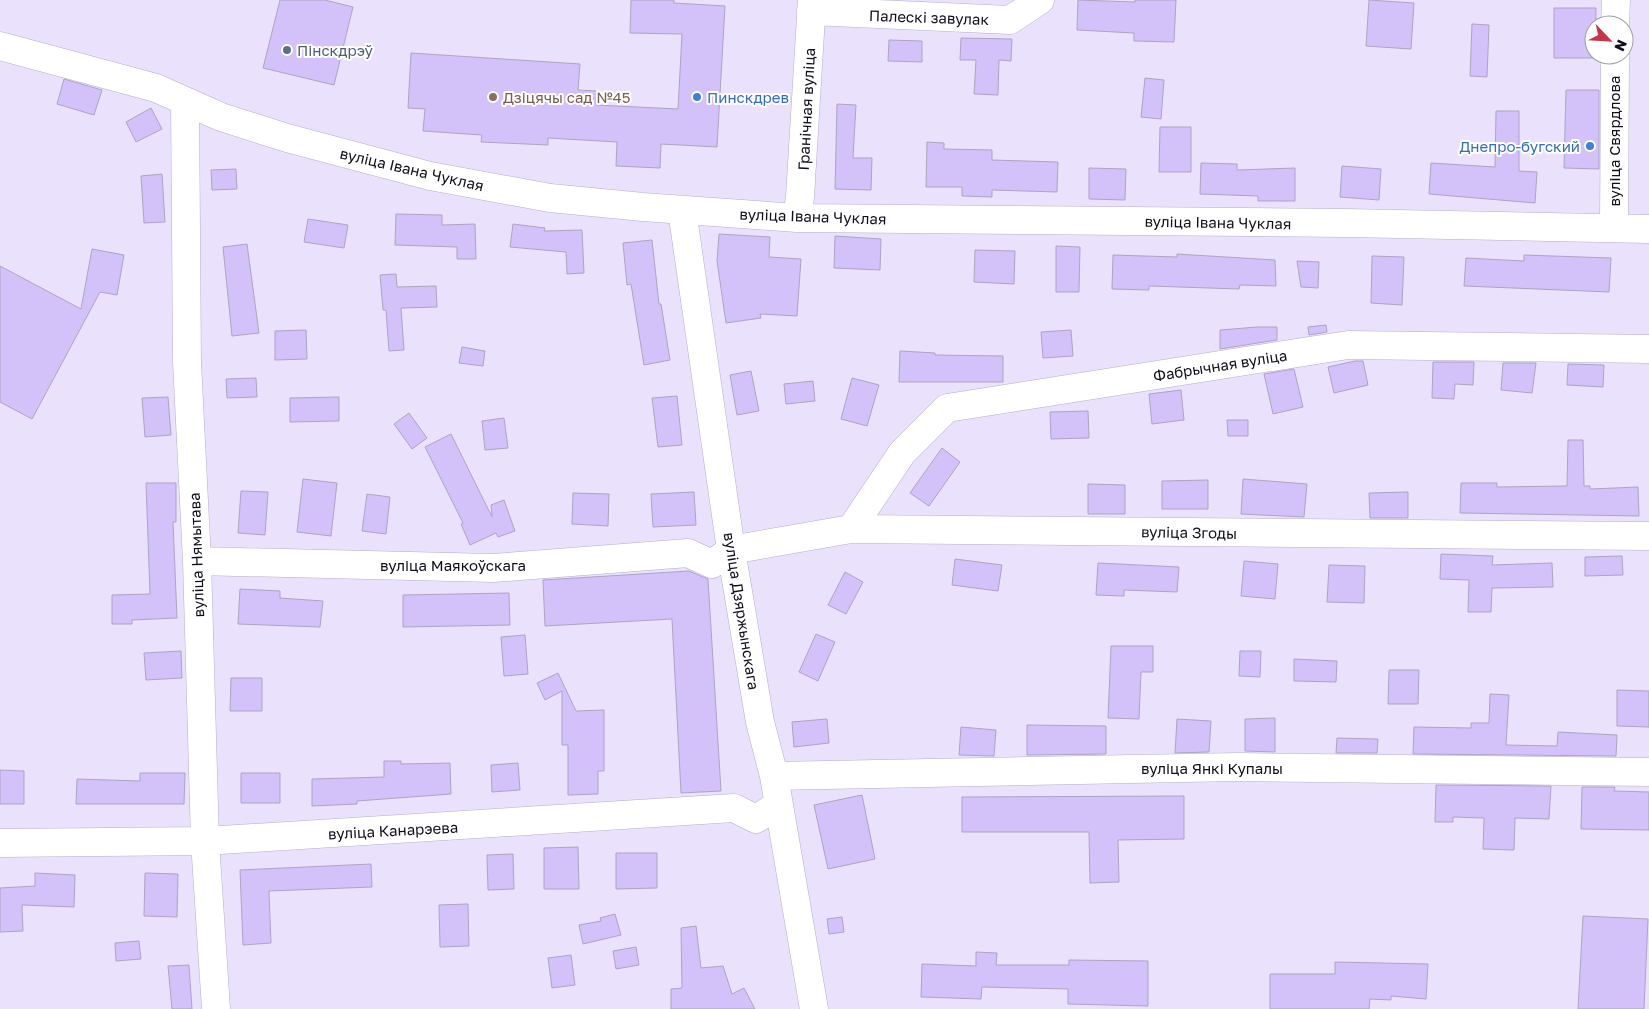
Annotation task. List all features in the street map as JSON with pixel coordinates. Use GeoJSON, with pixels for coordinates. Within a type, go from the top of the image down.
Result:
{"type":"FeatureCollection","features":[{"type":"Feature","properties":{"kind":"street","name":"Палескі завулак"},"geometry":{"type":"LineString","coordinates":[[811,5],[1010,20],[1040,0]]}},
{"type":"Feature","properties":{"kind":"street"},"geometry":{"type":"LineString","coordinates":[[1615,15],[1616,0]]}},
{"type":"Feature","properties":{"kind":"street","name":"Гранічная вуліца"},"geometry":{"type":"LineString","coordinates":[[797,218],[800,197],[811,5]]}},
{"type":"Feature","properties":{"kind":"street","name":"вуліца Івана Чуклая"},"geometry":{"type":"LineString","coordinates":[[0,46],[156,88],[221,117],[287,138],[430,176],[550,198],[797,218],[1649,229]]}},
{"type":"Feature","properties":{"kind":"street","name":"вуліца Свярдлова"},"geometry":{"type":"LineString","coordinates":[[1614,228],[1615,65]]}},
{"type":"Feature","properties":{"kind":"street","name":"вуліца Нямытава"},"geometry":{"type":"LineString","coordinates":[[185,101],[186,362],[197,560],[206,841],[216,1009]]}},
{"type":"Feature","properties":{"kind":"street","name":"вуліца Дзяржынскага"},"geometry":{"type":"LineString","coordinates":[[682,210],[731,550],[760,722],[774,776],[814,1009]]}},
{"type":"Feature","properties":{"kind":"street","name":"Фабрычная вуліца"},"geometry":{"type":"LineString","coordinates":[[851,529],[902,453],[947,408],[1348,344],[1649,349]]}},
{"type":"Feature","properties":{"kind":"street","name":"вуліца Згоды"},"geometry":{"type":"LineString","coordinates":[[731,550],[851,529],[1649,536]]}},
{"type":"Feature","properties":{"kind":"street","name":"вуліца Маякоўскага"},"geometry":{"type":"LineString","coordinates":[[197,560],[493,568],[688,553],[712,564],[731,550]]}},
{"type":"Feature","properties":{"kind":"street","name":"вуліца Янкі Купалы"},"geometry":{"type":"LineString","coordinates":[[774,776],[1237,767],[1649,772]]}},
{"type":"Feature","properties":{"kind":"street","name":"вуліца Канарэева"},"geometry":{"type":"LineString","coordinates":[[0,843],[206,841],[734,808],[756,819],[778,805]]}},
{"type":"Feature","properties":{"kind":"building"},"geometry":{"type":"Polygon","coordinates":[[[280,0],[325,0],[353,7],[334,85],[263,68],[280,0]]]}},
{"type":"Feature","properties":{"kind":"building"},"geometry":{"type":"Polygon","coordinates":[[[631,0],[674,0],[674,3],[725,6],[717,147],[661,144],[660,168],[616,166],[617,142],[548,138],[548,145],[481,142],[482,135],[423,131],[425,109],[408,108],[411,53],[580,64],[578,90],[596,91],[596,105],[678,109],[682,34],[630,33],[631,0]]]}},
{"type":"Feature","properties":{"kind":"building"},"geometry":{"type":"Polygon","coordinates":[[[1078,0],[1135,2],[1135,0],[1176,0],[1174,42],[1134,41],[1134,33],[1077,30],[1078,0]]]}},
{"type":"Feature","properties":{"kind":"building"},"geometry":{"type":"Polygon","coordinates":[[[1369,0],[1414,3],[1411,49],[1366,46],[1369,0]]]}},
{"type":"Feature","properties":{"kind":"building"},"geometry":{"type":"Polygon","coordinates":[[[1554,8],[1596,8],[1596,15],[1584,15],[1584,58],[1554,58],[1554,8]]]}},
{"type":"Feature","properties":{"kind":"building"},"geometry":{"type":"Polygon","coordinates":[[[1472,24],[1489,25],[1487,77],[1470,76],[1472,24]]]}},
{"type":"Feature","properties":{"kind":"building"},"geometry":{"type":"Polygon","coordinates":[[[961,38],[1012,39],[1011,61],[999,60],[998,95],[974,94],[976,60],[960,60],[961,38]]]}},
{"type":"Feature","properties":{"kind":"building"},"geometry":{"type":"Polygon","coordinates":[[[889,40],[922,41],[922,62],[888,61],[889,40]]]}},
{"type":"Feature","properties":{"kind":"building"},"geometry":{"type":"Polygon","coordinates":[[[1145,78],[1164,80],[1161,119],[1141,117],[1145,78]]]}},
{"type":"Feature","properties":{"kind":"building"},"geometry":{"type":"Polygon","coordinates":[[[64,79],[102,90],[94,115],[57,104],[64,79]]]}},
{"type":"Feature","properties":{"kind":"building"},"geometry":{"type":"Polygon","coordinates":[[[1566,90],[1599,90],[1599,169],[1564,168],[1566,90]]]}},
{"type":"Feature","properties":{"kind":"building"},"geometry":{"type":"Polygon","coordinates":[[[837,104],[856,105],[853,158],[872,158],[871,190],[835,189],[837,104]]]}},
{"type":"Feature","properties":{"kind":"building"},"geometry":{"type":"Polygon","coordinates":[[[151,108],[162,129],[136,142],[126,122],[151,108]]]}},
{"type":"Feature","properties":{"kind":"building"},"geometry":{"type":"Polygon","coordinates":[[[1496,111],[1519,111],[1519,171],[1537,172],[1535,203],[1429,194],[1431,163],[1495,167],[1496,111]]]}},
{"type":"Feature","properties":{"kind":"building"},"geometry":{"type":"Polygon","coordinates":[[[1160,127],[1191,127],[1191,172],[1159,172],[1160,127]]]}},
{"type":"Feature","properties":{"kind":"building"},"geometry":{"type":"Polygon","coordinates":[[[927,142],[944,143],[944,149],[992,150],[992,160],[1058,162],[1057,192],[992,190],[992,197],[962,196],[962,187],[926,187],[927,142]]]}},
{"type":"Feature","properties":{"kind":"building"},"geometry":{"type":"Polygon","coordinates":[[[1201,163],[1237,164],[1237,170],[1295,168],[1295,201],[1258,201],[1258,196],[1200,194],[1201,163]]]}},
{"type":"Feature","properties":{"kind":"building"},"geometry":{"type":"Polygon","coordinates":[[[1342,166],[1381,169],[1379,200],[1340,197],[1342,166]]]}},
{"type":"Feature","properties":{"kind":"building"},"geometry":{"type":"Polygon","coordinates":[[[1089,168],[1126,169],[1125,200],[1089,199],[1089,168]]]}},
{"type":"Feature","properties":{"kind":"building"},"geometry":{"type":"Polygon","coordinates":[[[236,169],[237,189],[212,190],[211,170],[236,169]]]}},
{"type":"Feature","properties":{"kind":"building"},"geometry":{"type":"Polygon","coordinates":[[[162,174],[165,222],[144,223],[141,176],[162,174]]]}},
{"type":"Feature","properties":{"kind":"building"},"geometry":{"type":"Polygon","coordinates":[[[396,214],[442,215],[442,225],[475,224],[476,259],[457,259],[457,247],[395,245],[396,214]]]}},
{"type":"Feature","properties":{"kind":"building"},"geometry":{"type":"Polygon","coordinates":[[[308,219],[348,225],[344,248],[304,242],[308,219]]]}},
{"type":"Feature","properties":{"kind":"building"},"geometry":{"type":"Polygon","coordinates":[[[513,224],[545,228],[544,231],[582,230],[584,273],[567,274],[566,252],[510,247],[513,224]]]}},
{"type":"Feature","properties":{"kind":"building"},"geometry":{"type":"Polygon","coordinates":[[[719,234],[770,237],[769,257],[801,259],[797,316],[760,314],[761,318],[726,323],[717,261],[719,234]]]}},
{"type":"Feature","properties":{"kind":"building"},"geometry":{"type":"Polygon","coordinates":[[[835,236],[881,239],[880,270],[834,268],[835,236]]]}},
{"type":"Feature","properties":{"kind":"building"},"geometry":{"type":"Polygon","coordinates":[[[652,240],[659,304],[661,304],[670,360],[644,365],[631,284],[627,285],[623,243],[652,240]]]}},
{"type":"Feature","properties":{"kind":"building"},"geometry":{"type":"Polygon","coordinates":[[[247,244],[259,333],[232,336],[223,247],[247,244]]]}},
{"type":"Feature","properties":{"kind":"building"},"geometry":{"type":"Polygon","coordinates":[[[1056,246],[1080,247],[1079,292],[1056,292],[1056,246]]]}},
{"type":"Feature","properties":{"kind":"building"},"geometry":{"type":"Polygon","coordinates":[[[92,249],[124,255],[117,295],[100,292],[32,419],[0,402],[0,266],[81,309],[92,249]]]}},
{"type":"Feature","properties":{"kind":"building"},"geometry":{"type":"Polygon","coordinates":[[[975,250],[1015,251],[1014,284],[974,282],[975,250]]]}},
{"type":"Feature","properties":{"kind":"building"},"geometry":{"type":"Polygon","coordinates":[[[1177,254],[1275,260],[1276,286],[1240,285],[1239,289],[1149,286],[1149,290],[1112,289],[1113,255],[1177,257],[1177,254]]]}},
{"type":"Feature","properties":{"kind":"building"},"geometry":{"type":"Polygon","coordinates":[[[1524,255],[1611,258],[1609,292],[1464,286],[1466,258],[1524,261],[1524,255]]]}},
{"type":"Feature","properties":{"kind":"building"},"geometry":{"type":"Polygon","coordinates":[[[1372,256],[1404,257],[1402,305],[1371,303],[1372,256]]]}},
{"type":"Feature","properties":{"kind":"building"},"geometry":{"type":"Polygon","coordinates":[[[1297,261],[1319,262],[1318,288],[1301,287],[1297,261]]]}},
{"type":"Feature","properties":{"kind":"building"},"geometry":{"type":"Polygon","coordinates":[[[396,274],[397,287],[436,286],[437,307],[401,308],[404,350],[389,351],[386,310],[383,310],[380,275],[396,274]]]}},
{"type":"Feature","properties":{"kind":"building"},"geometry":{"type":"Polygon","coordinates":[[[1326,325],[1327,332],[1309,335],[1308,327],[1326,325]]]}},
{"type":"Feature","properties":{"kind":"building"},"geometry":{"type":"Polygon","coordinates":[[[1277,327],[1277,340],[1220,349],[1220,330],[1277,327]]]}},
{"type":"Feature","properties":{"kind":"building"},"geometry":{"type":"Polygon","coordinates":[[[306,330],[307,359],[275,360],[275,331],[306,330]]]}},
{"type":"Feature","properties":{"kind":"building"},"geometry":{"type":"Polygon","coordinates":[[[1071,330],[1073,356],[1043,358],[1041,332],[1071,330]]]}},
{"type":"Feature","properties":{"kind":"building"},"geometry":{"type":"Polygon","coordinates":[[[462,347],[485,351],[483,366],[459,363],[462,347]]]}},
{"type":"Feature","properties":{"kind":"building"},"geometry":{"type":"Polygon","coordinates":[[[900,351],[935,353],[935,355],[1003,356],[1003,382],[899,382],[900,351]]]}},
{"type":"Feature","properties":{"kind":"building"},"geometry":{"type":"Polygon","coordinates":[[[1363,361],[1368,385],[1334,393],[1328,367],[1363,361]]]}},
{"type":"Feature","properties":{"kind":"building"},"geometry":{"type":"Polygon","coordinates":[[[1433,362],[1474,362],[1473,385],[1455,384],[1454,399],[1432,398],[1433,362]]]}},
{"type":"Feature","properties":{"kind":"building"},"geometry":{"type":"Polygon","coordinates":[[[1503,363],[1536,363],[1532,393],[1501,390],[1503,363]]]}},
{"type":"Feature","properties":{"kind":"building"},"geometry":{"type":"Polygon","coordinates":[[[1568,364],[1604,365],[1603,387],[1567,385],[1568,364]]]}},
{"type":"Feature","properties":{"kind":"building"},"geometry":{"type":"Polygon","coordinates":[[[1294,369],[1303,407],[1273,414],[1264,374],[1294,369]]]}},
{"type":"Feature","properties":{"kind":"building"},"geometry":{"type":"Polygon","coordinates":[[[751,371],[759,411],[737,415],[730,375],[751,371]]]}},
{"type":"Feature","properties":{"kind":"building"},"geometry":{"type":"Polygon","coordinates":[[[256,378],[257,397],[227,398],[226,379],[256,378]]]}},
{"type":"Feature","properties":{"kind":"building"},"geometry":{"type":"Polygon","coordinates":[[[852,378],[879,385],[867,426],[841,419],[852,378]]]}},
{"type":"Feature","properties":{"kind":"building"},"geometry":{"type":"Polygon","coordinates":[[[813,381],[815,401],[786,404],[784,384],[813,381]]]}},
{"type":"Feature","properties":{"kind":"building"},"geometry":{"type":"Polygon","coordinates":[[[1181,390],[1184,420],[1152,424],[1149,394],[1181,390]]]}},
{"type":"Feature","properties":{"kind":"building"},"geometry":{"type":"Polygon","coordinates":[[[677,396],[682,445],[658,447],[652,398],[677,396]]]}},
{"type":"Feature","properties":{"kind":"building"},"geometry":{"type":"Polygon","coordinates":[[[168,397],[171,435],[145,437],[142,398],[168,397]]]}},
{"type":"Feature","properties":{"kind":"building"},"geometry":{"type":"Polygon","coordinates":[[[339,397],[339,421],[290,422],[290,398],[339,397]]]}},
{"type":"Feature","properties":{"kind":"building"},"geometry":{"type":"Polygon","coordinates":[[[1088,411],[1089,438],[1051,439],[1050,412],[1088,411]]]}},
{"type":"Feature","properties":{"kind":"building"},"geometry":{"type":"Polygon","coordinates":[[[409,413],[427,438],[412,449],[394,424],[409,413]]]}},
{"type":"Feature","properties":{"kind":"building"},"geometry":{"type":"Polygon","coordinates":[[[504,418],[508,448],[485,450],[482,421],[504,418]]]}},
{"type":"Feature","properties":{"kind":"building"},"geometry":{"type":"Polygon","coordinates":[[[1227,420],[1248,420],[1248,436],[1228,436],[1227,420]]]}},
{"type":"Feature","properties":{"kind":"building"},"geometry":{"type":"Polygon","coordinates":[[[451,434],[492,517],[491,505],[504,500],[515,531],[498,537],[496,533],[470,545],[461,524],[463,523],[425,447],[451,434]]]}},
{"type":"Feature","properties":{"kind":"building"},"geometry":{"type":"Polygon","coordinates":[[[1568,440],[1583,440],[1584,486],[1590,486],[1590,489],[1638,487],[1639,516],[1460,513],[1461,483],[1497,483],[1497,487],[1567,486],[1568,440]]]}},
{"type":"Feature","properties":{"kind":"building"},"geometry":{"type":"Polygon","coordinates":[[[942,448],[960,462],[929,506],[910,493],[942,448]]]}},
{"type":"Feature","properties":{"kind":"building"},"geometry":{"type":"Polygon","coordinates":[[[303,479],[337,483],[331,536],[297,532],[303,479]]]}},
{"type":"Feature","properties":{"kind":"building"},"geometry":{"type":"Polygon","coordinates":[[[1243,479],[1307,484],[1304,517],[1241,514],[1243,479]]]}},
{"type":"Feature","properties":{"kind":"building"},"geometry":{"type":"Polygon","coordinates":[[[1208,480],[1208,509],[1162,509],[1162,481],[1208,480]]]}},
{"type":"Feature","properties":{"kind":"building"},"geometry":{"type":"Polygon","coordinates":[[[146,483],[176,483],[176,522],[173,522],[177,618],[132,620],[132,624],[112,624],[112,595],[150,594],[146,483]]]}},
{"type":"Feature","properties":{"kind":"building"},"geometry":{"type":"Polygon","coordinates":[[[1088,484],[1125,485],[1125,514],[1088,514],[1088,484]]]}},
{"type":"Feature","properties":{"kind":"building"},"geometry":{"type":"Polygon","coordinates":[[[241,491],[268,492],[265,535],[238,533],[241,491]]]}},
{"type":"Feature","properties":{"kind":"building"},"geometry":{"type":"Polygon","coordinates":[[[694,492],[696,525],[653,527],[651,494],[694,492]]]}},
{"type":"Feature","properties":{"kind":"building"},"geometry":{"type":"Polygon","coordinates":[[[1408,492],[1408,518],[1370,518],[1369,493],[1408,492]]]}},
{"type":"Feature","properties":{"kind":"building"},"geometry":{"type":"Polygon","coordinates":[[[573,493],[609,494],[608,526],[572,524],[573,493]]]}},
{"type":"Feature","properties":{"kind":"building"},"geometry":{"type":"Polygon","coordinates":[[[367,494],[390,497],[386,534],[362,531],[367,494]]]}},
{"type":"Feature","properties":{"kind":"building"},"geometry":{"type":"Polygon","coordinates":[[[1441,554],[1493,556],[1492,565],[1552,563],[1553,587],[1492,588],[1491,612],[1468,612],[1469,580],[1440,579],[1441,554]]]}},
{"type":"Feature","properties":{"kind":"building"},"geometry":{"type":"Polygon","coordinates":[[[1622,556],[1623,575],[1585,576],[1585,557],[1622,556]]]}},
{"type":"Feature","properties":{"kind":"building"},"geometry":{"type":"Polygon","coordinates":[[[955,559],[1002,565],[998,591],[952,585],[955,559]]]}},
{"type":"Feature","properties":{"kind":"building"},"geometry":{"type":"Polygon","coordinates":[[[1244,561],[1278,564],[1275,599],[1241,596],[1244,561]]]}},
{"type":"Feature","properties":{"kind":"building"},"geometry":{"type":"Polygon","coordinates":[[[1098,563],[1179,567],[1177,592],[1124,590],[1124,596],[1096,595],[1098,563]]]}},
{"type":"Feature","properties":{"kind":"building"},"geometry":{"type":"Polygon","coordinates":[[[1329,565],[1365,566],[1364,603],[1327,602],[1329,565]]]}},
{"type":"Feature","properties":{"kind":"building"},"geometry":{"type":"Polygon","coordinates":[[[689,571],[708,579],[721,791],[681,793],[672,619],[545,626],[543,580],[689,571]]]}},
{"type":"Feature","properties":{"kind":"building"},"geometry":{"type":"Polygon","coordinates":[[[845,572],[863,582],[846,614],[828,605],[845,572]]]}},
{"type":"Feature","properties":{"kind":"building"},"geometry":{"type":"Polygon","coordinates":[[[240,589],[280,591],[280,598],[323,601],[320,627],[238,624],[240,589]]]}},
{"type":"Feature","properties":{"kind":"building"},"geometry":{"type":"Polygon","coordinates":[[[509,593],[510,625],[403,627],[403,595],[509,593]]]}},
{"type":"Feature","properties":{"kind":"building"},"geometry":{"type":"Polygon","coordinates":[[[816,634],[835,642],[818,681],[799,672],[816,634]]]}},
{"type":"Feature","properties":{"kind":"building"},"geometry":{"type":"Polygon","coordinates":[[[525,635],[528,674],[504,676],[501,637],[525,635]]]}},
{"type":"Feature","properties":{"kind":"building"},"geometry":{"type":"Polygon","coordinates":[[[1111,646],[1153,646],[1153,672],[1141,672],[1139,719],[1108,718],[1111,646]]]}},
{"type":"Feature","properties":{"kind":"building"},"geometry":{"type":"Polygon","coordinates":[[[181,651],[182,678],[146,680],[144,653],[181,651]]]}},
{"type":"Feature","properties":{"kind":"building"},"geometry":{"type":"Polygon","coordinates":[[[1240,651],[1261,651],[1260,677],[1239,676],[1240,651]]]}},
{"type":"Feature","properties":{"kind":"building"},"geometry":{"type":"Polygon","coordinates":[[[1294,659],[1337,661],[1336,682],[1294,681],[1294,659]]]}},
{"type":"Feature","properties":{"kind":"building"},"geometry":{"type":"Polygon","coordinates":[[[1389,670],[1419,670],[1418,704],[1388,704],[1389,670]]]}},
{"type":"Feature","properties":{"kind":"building"},"geometry":{"type":"Polygon","coordinates":[[[558,673],[576,711],[604,710],[604,771],[598,771],[598,794],[568,795],[568,745],[562,745],[562,691],[545,700],[537,683],[558,673]]]}},
{"type":"Feature","properties":{"kind":"building"},"geometry":{"type":"Polygon","coordinates":[[[231,678],[262,678],[262,711],[230,711],[231,678]]]}},
{"type":"Feature","properties":{"kind":"building"},"geometry":{"type":"Polygon","coordinates":[[[1617,690],[1649,691],[1649,727],[1617,726],[1617,690]]]}},
{"type":"Feature","properties":{"kind":"building"},"geometry":{"type":"Polygon","coordinates":[[[1490,694],[1509,695],[1506,745],[1557,746],[1558,732],[1617,735],[1616,756],[1413,754],[1414,727],[1471,728],[1471,723],[1489,723],[1490,694]]]}},
{"type":"Feature","properties":{"kind":"building"},"geometry":{"type":"Polygon","coordinates":[[[1275,718],[1275,752],[1245,751],[1245,719],[1275,718]]]}},
{"type":"Feature","properties":{"kind":"building"},"geometry":{"type":"Polygon","coordinates":[[[827,719],[829,743],[794,747],[792,722],[827,719]]]}},
{"type":"Feature","properties":{"kind":"building"},"geometry":{"type":"Polygon","coordinates":[[[1177,719],[1211,721],[1209,752],[1175,753],[1177,719]]]}},
{"type":"Feature","properties":{"kind":"building"},"geometry":{"type":"Polygon","coordinates":[[[1027,725],[1106,726],[1106,754],[1027,755],[1027,725]]]}},
{"type":"Feature","properties":{"kind":"building"},"geometry":{"type":"Polygon","coordinates":[[[961,727],[996,730],[994,756],[959,755],[961,727]]]}},
{"type":"Feature","properties":{"kind":"building"},"geometry":{"type":"Polygon","coordinates":[[[1337,738],[1378,739],[1377,753],[1336,753],[1337,738]]]}},
{"type":"Feature","properties":{"kind":"building"},"geometry":{"type":"Polygon","coordinates":[[[384,761],[401,761],[401,764],[450,763],[451,794],[357,801],[357,804],[312,806],[312,779],[384,777],[384,761]]]}},
{"type":"Feature","properties":{"kind":"building"},"geometry":{"type":"Polygon","coordinates":[[[518,763],[520,790],[492,792],[491,765],[518,763]]]}},
{"type":"Feature","properties":{"kind":"building"},"geometry":{"type":"Polygon","coordinates":[[[0,770],[24,771],[24,804],[0,804],[0,770]]]}},
{"type":"Feature","properties":{"kind":"building"},"geometry":{"type":"Polygon","coordinates":[[[140,773],[185,773],[184,804],[76,804],[77,779],[140,781],[140,773]]]}},
{"type":"Feature","properties":{"kind":"building"},"geometry":{"type":"Polygon","coordinates":[[[241,773],[280,773],[280,803],[241,803],[241,773]]]}},
{"type":"Feature","properties":{"kind":"building"},"geometry":{"type":"Polygon","coordinates":[[[1436,785],[1551,786],[1549,819],[1515,818],[1514,850],[1483,849],[1484,818],[1453,817],[1453,822],[1435,822],[1436,785]]]}},
{"type":"Feature","properties":{"kind":"building"},"geometry":{"type":"Polygon","coordinates":[[[1582,787],[1615,787],[1614,791],[1649,792],[1649,830],[1581,829],[1582,787]]]}},
{"type":"Feature","properties":{"kind":"building"},"geometry":{"type":"Polygon","coordinates":[[[862,795],[875,859],[828,869],[814,805],[862,795]]]}},
{"type":"Feature","properties":{"kind":"building"},"geometry":{"type":"Polygon","coordinates":[[[1184,796],[1184,839],[1118,840],[1119,882],[1090,883],[1089,832],[962,832],[962,797],[1184,796]]]}},
{"type":"Feature","properties":{"kind":"building"},"geometry":{"type":"Polygon","coordinates":[[[578,847],[579,889],[544,889],[544,848],[578,847]]]}},
{"type":"Feature","properties":{"kind":"building"},"geometry":{"type":"Polygon","coordinates":[[[616,853],[657,853],[657,888],[616,889],[616,853]]]}},
{"type":"Feature","properties":{"kind":"building"},"geometry":{"type":"Polygon","coordinates":[[[513,854],[514,889],[488,890],[487,855],[513,854]]]}},
{"type":"Feature","properties":{"kind":"building"},"geometry":{"type":"Polygon","coordinates":[[[371,864],[372,887],[269,891],[271,943],[243,945],[240,870],[371,864]]]}},
{"type":"Feature","properties":{"kind":"building"},"geometry":{"type":"Polygon","coordinates":[[[35,873],[75,875],[74,907],[22,905],[23,931],[0,932],[0,888],[35,886],[35,873]]]}},
{"type":"Feature","properties":{"kind":"building"},"geometry":{"type":"Polygon","coordinates":[[[145,873],[178,874],[177,917],[144,916],[145,873]]]}},
{"type":"Feature","properties":{"kind":"building"},"geometry":{"type":"Polygon","coordinates":[[[468,904],[469,946],[440,947],[439,905],[468,904]]]}},
{"type":"Feature","properties":{"kind":"building"},"geometry":{"type":"Polygon","coordinates":[[[615,914],[621,935],[583,944],[579,925],[601,921],[600,918],[615,914]]]}},
{"type":"Feature","properties":{"kind":"building"},"geometry":{"type":"Polygon","coordinates":[[[1583,916],[1648,919],[1644,1009],[1578,1009],[1583,916]]]}},
{"type":"Feature","properties":{"kind":"building"},"geometry":{"type":"Polygon","coordinates":[[[842,917],[844,932],[829,934],[827,919],[842,917]]]}},
{"type":"Feature","properties":{"kind":"building"},"geometry":{"type":"Polygon","coordinates":[[[696,926],[701,968],[723,966],[732,994],[744,988],[755,1009],[671,1009],[671,989],[682,988],[681,928],[696,926]]]}},
{"type":"Feature","properties":{"kind":"building"},"geometry":{"type":"Polygon","coordinates":[[[139,941],[141,959],[116,961],[115,943],[139,941]]]}},
{"type":"Feature","properties":{"kind":"building"},"geometry":{"type":"Polygon","coordinates":[[[636,947],[639,965],[616,969],[613,951],[636,947]]]}},
{"type":"Feature","properties":{"kind":"building"},"geometry":{"type":"Polygon","coordinates":[[[976,952],[997,953],[996,965],[1069,965],[1069,960],[1148,961],[1148,1006],[1068,1004],[1068,989],[982,987],[981,999],[921,997],[922,964],[976,966],[976,952]]]}},
{"type":"Feature","properties":{"kind":"building"},"geometry":{"type":"Polygon","coordinates":[[[571,955],[575,985],[552,988],[548,958],[571,955]]]}},
{"type":"Feature","properties":{"kind":"building"},"geometry":{"type":"Polygon","coordinates":[[[1335,962],[1428,964],[1426,999],[1391,996],[1391,1000],[1370,999],[1369,1009],[1270,1009],[1270,974],[1335,974],[1335,962]]]}},
{"type":"Feature","properties":{"kind":"building"},"geometry":{"type":"Polygon","coordinates":[[[189,965],[192,1009],[172,1009],[168,966],[189,965]]]}},
{"type":"Feature","properties":{"kind":"place","name":"Пінскдрэў"},"geometry":{"type":"Point","coordinates":[287,50]}},
{"type":"Feature","properties":{"kind":"place","name":"Дзіцячы сад №45"},"geometry":{"type":"Point","coordinates":[493,97]}},
{"type":"Feature","properties":{"kind":"place","name":"Пинскдрев"},"geometry":{"type":"Point","coordinates":[697,97]}},
{"type":"Feature","properties":{"kind":"place","name":"Днепро-бугский"},"geometry":{"type":"Point","coordinates":[1590,146]}}]}
